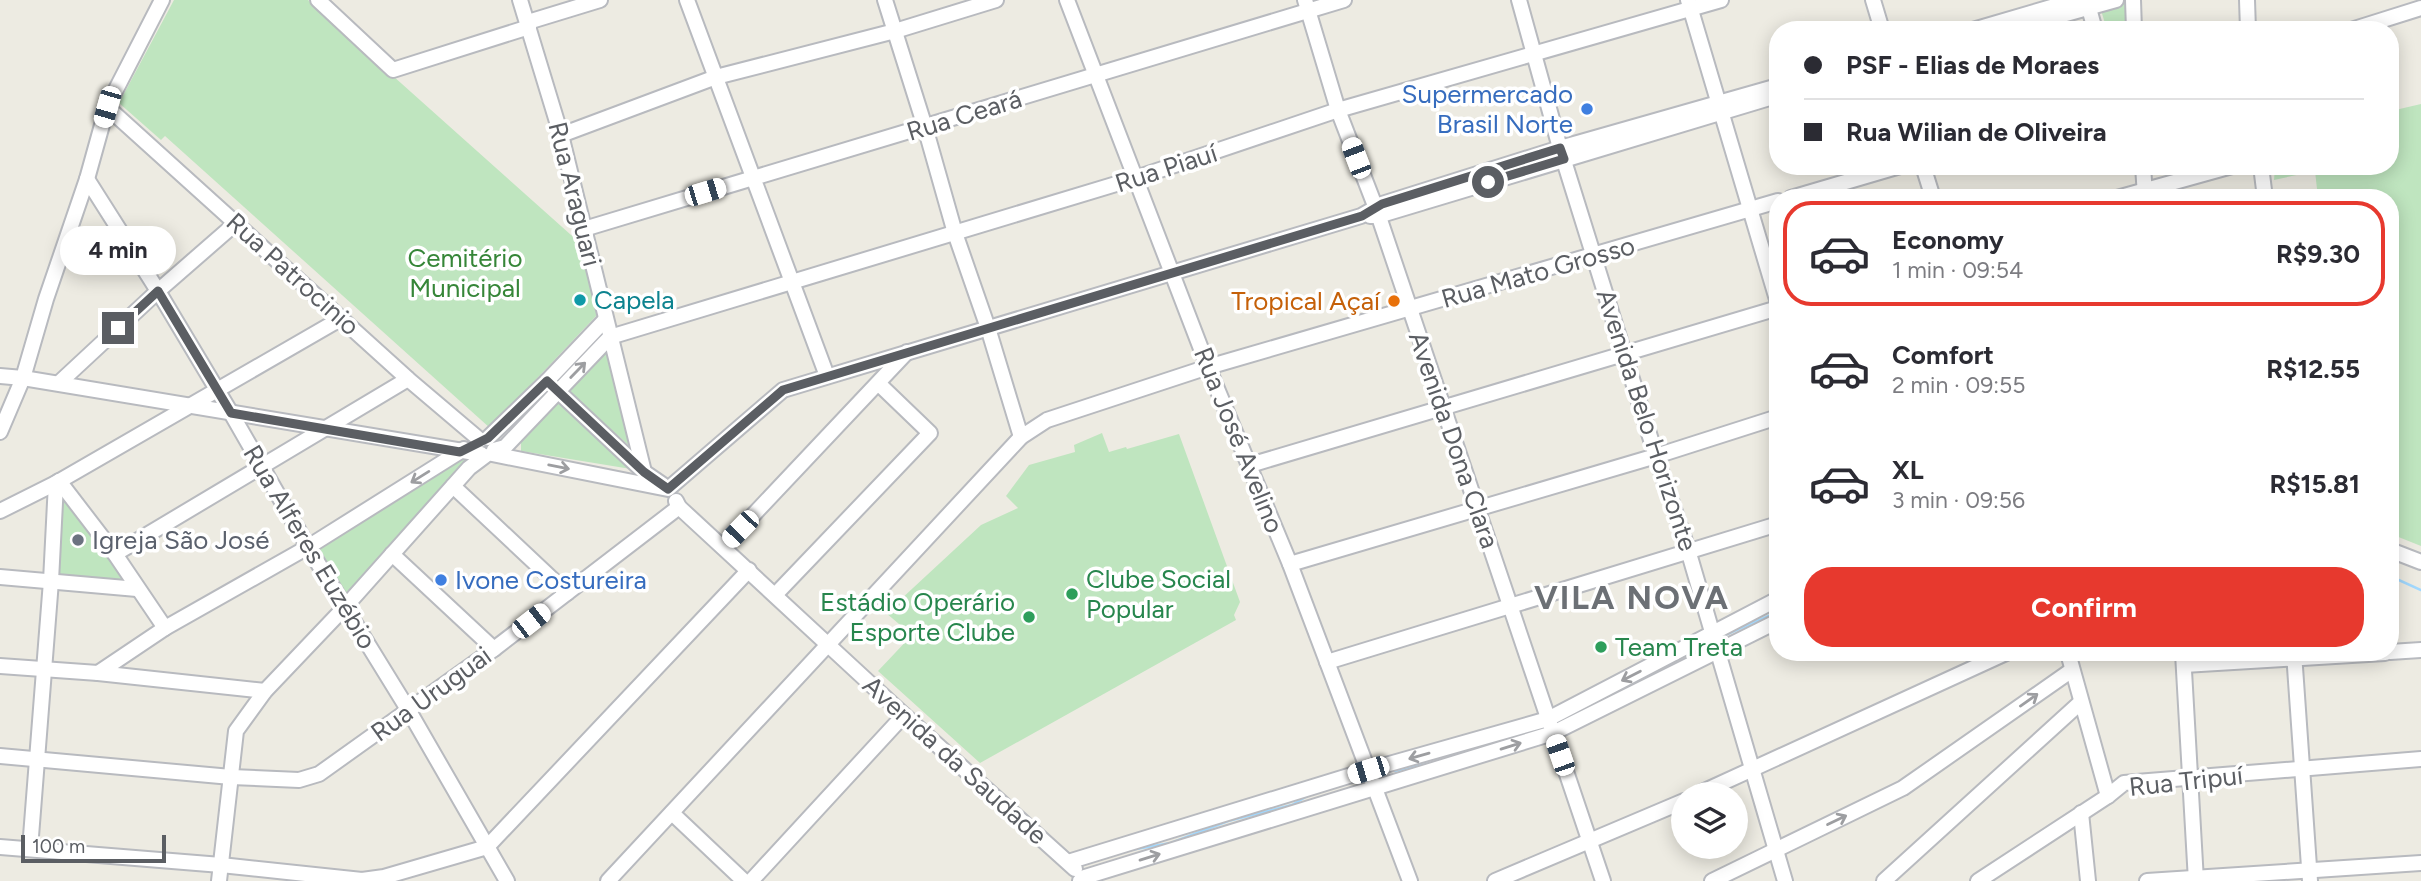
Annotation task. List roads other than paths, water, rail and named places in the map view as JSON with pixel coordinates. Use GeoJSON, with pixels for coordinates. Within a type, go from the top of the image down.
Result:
{"type":"FeatureCollection","features":[{"type":"Feature","properties":{"kind":"street"},"geometry":{"type":"LineString","coordinates":[[318,0],[393,70],[600,0]]}},
{"type":"Feature","properties":{"kind":"street","name":"Rua Araguari"},"geometry":{"type":"LineString","coordinates":[[520,0],[561,135],[644,472]]}},
{"type":"Feature","properties":{"kind":"street"},"geometry":{"type":"LineString","coordinates":[[687,0],[827,376]]}},
{"type":"Feature","properties":{"kind":"street"},"geometry":{"type":"LineString","coordinates":[[886,0],[955,233],[988,328],[1021,437]]}},
{"type":"Feature","properties":{"kind":"street"},"geometry":{"type":"LineString","coordinates":[[561,135],[716,77],[895,31],[996,0]]}},
{"type":"Feature","properties":{"kind":"street","name":"Rua José Avelino"},"geometry":{"type":"LineString","coordinates":[[1067,0],[1208,367],[1290,564],[1410,881]]}},
{"type":"Feature","properties":{"kind":"street","name":"Rua Ceará"},"geometry":{"type":"LineString","coordinates":[[584,229],[1095,75],[1307,5],[1344,0]]}},
{"type":"Feature","properties":{"kind":"street","name":"Avenida Belo Horizonte"},"geometry":{"type":"LineString","coordinates":[[1519,0],[1562,153],[1720,651],[1785,881]]}},
{"type":"Feature","properties":{"kind":"street","name":"Rua Piauí"},"geometry":{"type":"LineString","coordinates":[[610,337],[1136,178],[1338,110],[1689,5],[1721,0]]}},
{"type":"Feature","properties":{"kind":"street"},"geometry":{"type":"LineString","coordinates":[[1873,0],[1879,21]]}},
{"type":"Feature","properties":{"kind":"street"},"geometry":{"type":"LineString","coordinates":[[2008,21],[2075,0]]}},
{"type":"Feature","properties":{"kind":"street"},"geometry":{"type":"LineString","coordinates":[[2036,21],[2088,4],[2116,0]]}},
{"type":"Feature","properties":{"kind":"street"},"geometry":{"type":"LineString","coordinates":[[2133,0],[2134,21]]}},
{"type":"Feature","properties":{"kind":"street"},"geometry":{"type":"LineString","coordinates":[[2247,0],[2248,21]]}},
{"type":"Feature","properties":{"kind":"street"},"geometry":{"type":"LineString","coordinates":[[0,432],[23,378],[46,299],[87,179],[107,107],[158,2]]}},
{"type":"Feature","properties":{"kind":"street"},"geometry":{"type":"LineString","coordinates":[[2088,4],[2093,21]]}},
{"type":"Feature","properties":{"kind":"street","name":"Avenida Dona Clara"},"geometry":{"type":"LineString","coordinates":[[1307,5],[1338,110],[1377,211],[1603,881]]}},
{"type":"Feature","properties":{"kind":"street"},"geometry":{"type":"LineString","coordinates":[[1689,5],[1769,274]]}},
{"type":"Feature","properties":{"kind":"street"},"geometry":{"type":"LineString","coordinates":[[2380,21],[2421,8]]}},
{"type":"Feature","properties":{"kind":"street"},"geometry":{"type":"LineString","coordinates":[[0,376],[189,404],[460,452],[486,448],[668,489],[783,390],[1562,153],[1719,108],[1769,89]]}},
{"type":"Feature","properties":{"kind":"street"},"geometry":{"type":"LineString","coordinates":[[1719,108],[1769,98]]}},
{"type":"Feature","properties":{"kind":"street","name":"Rua Patrocinio"},"geometry":{"type":"LineString","coordinates":[[107,107],[486,448]]}},
{"type":"Feature","properties":{"kind":"street"},"geometry":{"type":"LineString","coordinates":[[1822,189],[1869,175]]}},
{"type":"Feature","properties":{"kind":"street"},"geometry":{"type":"LineString","coordinates":[[2158,189],[2203,175]]}},
{"type":"Feature","properties":{"kind":"street","name":"Rua Alferes Euzébio"},"geometry":{"type":"LineString","coordinates":[[87,179],[231,413],[507,881]]}},
{"type":"Feature","properties":{"kind":"street","name":"Rua Mato Grosso"},"geometry":{"type":"LineString","coordinates":[[608,881],[1021,437],[1047,420],[1208,367],[1769,204]]}},
{"type":"Feature","properties":{"kind":"street"},"geometry":{"type":"LineString","coordinates":[[59,383],[236,223]]}},
{"type":"Feature","properties":{"kind":"street"},"geometry":{"type":"LineString","coordinates":[[1250,465],[1626,355],[1769,308]]}},
{"type":"Feature","properties":{"kind":"street"},"geometry":{"type":"LineString","coordinates":[[0,511],[57,482],[342,318]]}},
{"type":"Feature","properties":{"kind":"street"},"geometry":{"type":"LineString","coordinates":[[553,386],[605,320]]}},
{"type":"Feature","properties":{"kind":"street"},"geometry":{"type":"LineString","coordinates":[[219,881],[236,731],[265,691],[345,607],[486,448],[610,337]]}},
{"type":"Feature","properties":{"kind":"street"},"geometry":{"type":"LineString","coordinates":[[723,547],[908,351]]}},
{"type":"Feature","properties":{"kind":"street"},"geometry":{"type":"LineString","coordinates":[[115,554],[408,379]]}},
{"type":"Feature","properties":{"kind":"street"},"geometry":{"type":"LineString","coordinates":[[775,595],[930,433],[879,384]]}},
{"type":"Feature","properties":{"kind":"street","name":"Avenida da Saudade"},"geometry":{"type":"LineString","coordinates":[[553,386],[644,472],[668,489],[679,507],[904,715],[1015,812],[1079,874]]}},
{"type":"Feature","properties":{"kind":"street"},"geometry":{"type":"LineString","coordinates":[[1290,564],[1769,421]]}},
{"type":"Feature","properties":{"kind":"street"},"geometry":{"type":"LineString","coordinates":[[98,673],[165,628],[308,547],[460,452]]}},
{"type":"Feature","properties":{"kind":"street"},"geometry":{"type":"LineString","coordinates":[[57,482],[115,554],[165,628]]}},
{"type":"Feature","properties":{"kind":"street"},"geometry":{"type":"LineString","coordinates":[[30,849],[57,482]]}},
{"type":"Feature","properties":{"kind":"street"},"geometry":{"type":"LineString","coordinates":[[453,486],[568,593]]}},
{"type":"Feature","properties":{"kind":"street","name":"Rua Uruguai"},"geometry":{"type":"LineString","coordinates":[[0,756],[231,777],[299,780],[309,778],[319,774],[494,649],[679,507]]}},
{"type":"Feature","properties":{"kind":"street"},"geometry":{"type":"LineString","coordinates":[[1327,662],[1769,527]]}},
{"type":"Feature","properties":{"kind":"street"},"geometry":{"type":"LineString","coordinates":[[2399,553],[2421,562]]}},
{"type":"Feature","properties":{"kind":"street"},"geometry":{"type":"LineString","coordinates":[[392,554],[494,649]]}},
{"type":"Feature","properties":{"kind":"street"},"geometry":{"type":"LineString","coordinates":[[0,846],[362,880],[384,877],[487,847],[749,570]]}},
{"type":"Feature","properties":{"kind":"street"},"geometry":{"type":"LineString","coordinates":[[0,577],[137,589]]}},
{"type":"Feature","properties":{"kind":"street"},"geometry":{"type":"LineString","coordinates":[[1079,874],[1368,770],[1551,726],[1769,604]]}},
{"type":"Feature","properties":{"kind":"street"},"geometry":{"type":"LineString","coordinates":[[1079,874],[1375,787],[1551,726],[1720,651],[1769,626]]}},
{"type":"Feature","properties":{"kind":"street"},"geometry":{"type":"LineString","coordinates":[[2399,651],[2421,650]]}},
{"type":"Feature","properties":{"kind":"street"},"geometry":{"type":"LineString","coordinates":[[1726,782],[1989,661]]}},
{"type":"Feature","properties":{"kind":"street"},"geometry":{"type":"LineString","coordinates":[[2070,661],[2108,796]]}},
{"type":"Feature","properties":{"kind":"street"},"geometry":{"type":"LineString","coordinates":[[2183,661],[2196,879]]}},
{"type":"Feature","properties":{"kind":"street"},"geometry":{"type":"LineString","coordinates":[[2294,661],[2309,876]]}},
{"type":"Feature","properties":{"kind":"street"},"geometry":{"type":"LineString","coordinates":[[0,666],[98,673],[265,691]]}},
{"type":"Feature","properties":{"kind":"street"},"geometry":{"type":"LineString","coordinates":[[1712,881],[1903,788],[2072,670]]}},
{"type":"Feature","properties":{"kind":"street"},"geometry":{"type":"LineString","coordinates":[[1884,881],[2081,702]]}},
{"type":"Feature","properties":{"kind":"street"},"geometry":{"type":"LineString","coordinates":[[751,881],[904,715]]}},
{"type":"Feature","properties":{"kind":"street","name":"Rua Tripuí"},"geometry":{"type":"LineString","coordinates":[[1978,881],[1994,876],[2124,783],[2421,759]]}},
{"type":"Feature","properties":{"kind":"street"},"geometry":{"type":"LineString","coordinates":[[1495,881],[1671,807]]}},
{"type":"Feature","properties":{"kind":"street"},"geometry":{"type":"LineString","coordinates":[[672,813],[744,881]]}},
{"type":"Feature","properties":{"kind":"street"},"geometry":{"type":"LineString","coordinates":[[2081,813],[2088,881]]}},
{"type":"Feature","properties":{"kind":"street"},"geometry":{"type":"LineString","coordinates":[[2147,881],[2309,876],[2421,863]]}},
{"type":"Feature","properties":{"kind":"waterway"},"geometry":{"type":"LineString","coordinates":[[2399,580],[2421,590]]}},
{"type":"Feature","properties":{"kind":"waterway"},"geometry":{"type":"LineString","coordinates":[[1725,635],[1769,616]]}},
{"type":"Feature","properties":{"kind":"waterway"},"geometry":{"type":"LineString","coordinates":[[1484,747],[1531,731]]}},
{"type":"Feature","properties":{"kind":"waterway"},"geometry":{"type":"LineString","coordinates":[[1395,771],[1431,763]]}},
{"type":"Feature","properties":{"kind":"waterway"},"geometry":{"type":"LineString","coordinates":[[1336,787],[1360,780]]}},
{"type":"Feature","properties":{"kind":"waterway"},"geometry":{"type":"LineString","coordinates":[[1130,850],[1171,843],[1228,821],[1292,805],[1309,795]]}},
{"type":"Feature","properties":{"kind":"place","name":"Supermercado Brasil Norte"},"geometry":{"type":"Point","coordinates":[1587,109]}},
{"type":"Feature","properties":{"kind":"place","name":"Capela"},"geometry":{"type":"Point","coordinates":[580,300]}},
{"type":"Feature","properties":{"kind":"place","name":"Tropical Açaí"},"geometry":{"type":"Point","coordinates":[1394,301]}},
{"type":"Feature","properties":{"kind":"place","name":"Igreja São José"},"geometry":{"type":"Point","coordinates":[78,540]}},
{"type":"Feature","properties":{"kind":"place","name":"Ivone Costureira"},"geometry":{"type":"Point","coordinates":[441,580]}},
{"type":"Feature","properties":{"kind":"place","name":"Clube Social Popular"},"geometry":{"type":"Point","coordinates":[1072,594]}},
{"type":"Feature","properties":{"kind":"place","name":"Estádio Operário Esporte Clube"},"geometry":{"type":"Point","coordinates":[1029,617]}},
{"type":"Feature","properties":{"kind":"place","name":"Team Treta"},"geometry":{"type":"Point","coordinates":[1601,647]}},
{"type":"Feature","properties":{"kind":"district","name":"VILA NOVA"},"geometry":{"type":"Point","coordinates":[1632,597]}},
{"type":"Feature","properties":{"kind":"park label","name":"Cemitério Municipal"},"geometry":{"type":"Point","coordinates":[465,273]}}]}
